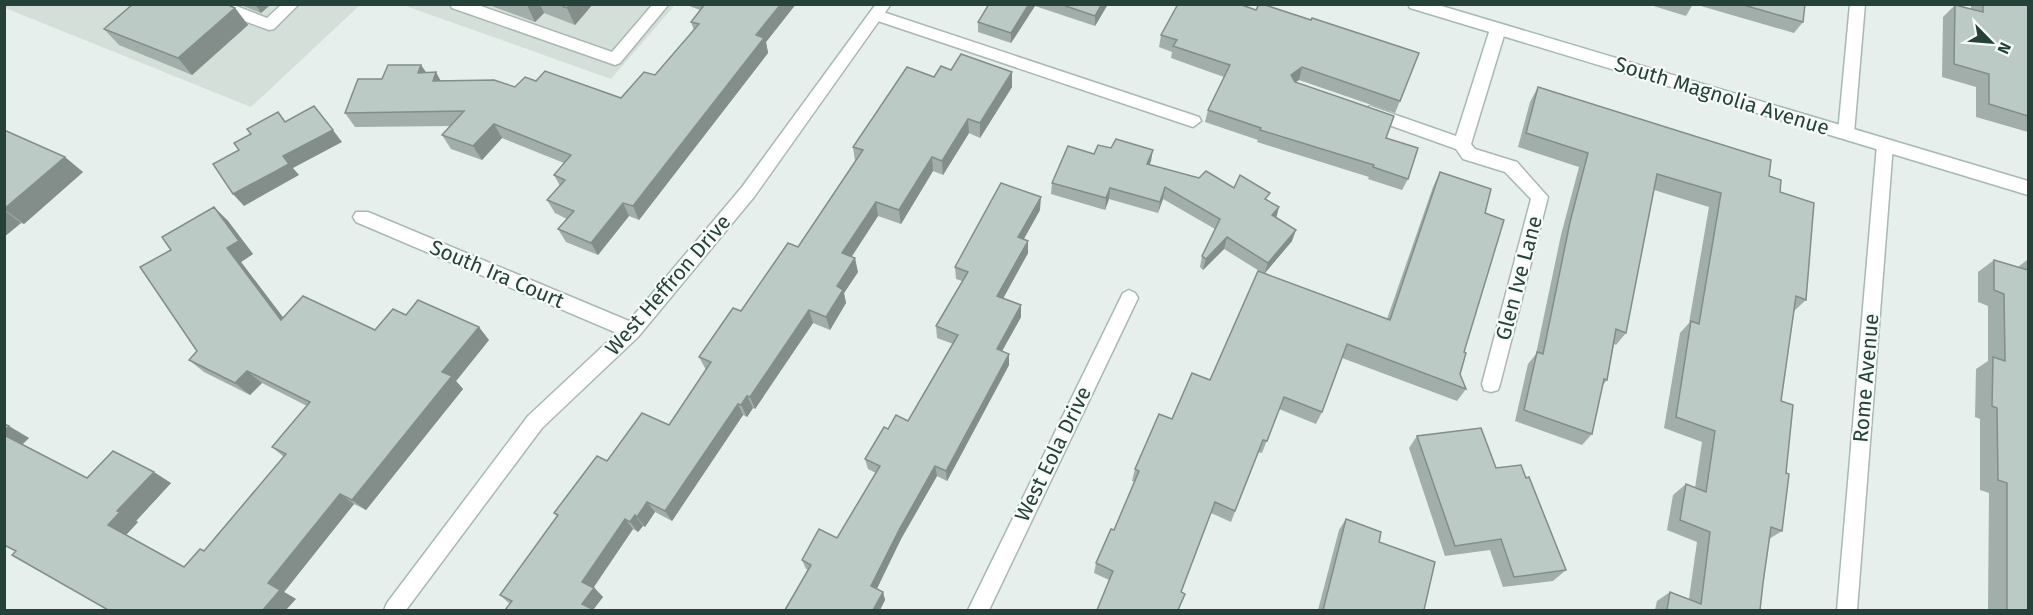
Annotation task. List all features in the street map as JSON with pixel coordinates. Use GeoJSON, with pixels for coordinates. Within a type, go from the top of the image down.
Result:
{"type":"FeatureCollection","features":[{"type":"Feature","properties":{"kind":"street"},"geometry":{"type":"LineString","coordinates":[[214,4],[269,25],[292,4]]}},
{"type":"Feature","properties":{"kind":"street"},"geometry":{"type":"LineString","coordinates":[[457,4],[615,59],[662,4]]}},
{"type":"Feature","properties":{"kind":"street","name":"South Magnolia Avenue"},"geometry":{"type":"LineString","coordinates":[[1414,4],[2028,188]]}},
{"type":"Feature","properties":{"kind":"street"},"geometry":{"type":"LineString","coordinates":[[1846,133],[1858,4]]}},
{"type":"Feature","properties":{"kind":"street"},"geometry":{"type":"LineString","coordinates":[[880,10],[1192,121]]}},
{"type":"Feature","properties":{"kind":"street","name":"West Heffron Drive"},"geometry":{"type":"LineString","coordinates":[[394,610],[535,422],[632,332],[748,192],[880,10]]}},
{"type":"Feature","properties":{"kind":"street"},"geometry":{"type":"LineString","coordinates":[[1462,145],[1498,29]]}},
{"type":"Feature","properties":{"kind":"street","name":"Glen Ive Lane"},"geometry":{"type":"LineString","coordinates":[[1353,106],[1462,145],[1469,154],[1511,166],[1540,197],[1491,384]]}},
{"type":"Feature","properties":{"kind":"street","name":"Rome Avenue"},"geometry":{"type":"LineString","coordinates":[[1847,610],[1885,145]]}},
{"type":"Feature","properties":{"kind":"street","name":"South Ira Court"},"geometry":{"type":"LineString","coordinates":[[362,217],[632,332]]}},
{"type":"Feature","properties":{"kind":"street","name":"West Eola Drive"},"geometry":{"type":"LineString","coordinates":[[978,610],[1129,298]]}},
{"type":"Feature","properties":{"kind":"shaded area"},"geometry":{"type":"Polygon","coordinates":[[[4,5],[360,5],[251,107],[5,8],[4,5]]]}},
{"type":"Feature","properties":{"kind":"shaded area"},"geometry":{"type":"Polygon","coordinates":[[[403,5],[675,5],[611,79],[403,5]]]}},
{"type":"Feature","properties":{"kind":"building"},"geometry":{"type":"Polygon","coordinates":[[[133,4],[226,4],[235,8],[178,58],[104,29],[133,4]]]}},
{"type":"Feature","properties":{"kind":"building"},"geometry":{"type":"Polygon","coordinates":[[[558,4],[570,4],[567,8],[558,4]]]}},
{"type":"Feature","properties":{"kind":"building"},"geometry":{"type":"Polygon","coordinates":[[[705,4],[781,4],[756,35],[764,38],[633,206],[623,203],[591,243],[558,229],[574,211],[547,200],[565,180],[554,175],[571,155],[494,124],[473,146],[442,135],[464,111],[345,113],[358,79],[382,79],[388,65],[421,65],[418,73],[436,72],[433,81],[494,80],[515,87],[525,77],[536,81],[545,71],[621,98],[644,72],[655,75],[699,24],[691,22],[705,4]]]}},
{"type":"Feature","properties":{"kind":"building"},"geometry":{"type":"Polygon","coordinates":[[[989,4],[1029,4],[1011,33],[978,22],[989,4]]]}},
{"type":"Feature","properties":{"kind":"building"},"geometry":{"type":"Polygon","coordinates":[[[1060,4],[1102,4],[1095,16],[1060,4]]]}},
{"type":"Feature","properties":{"kind":"building"},"geometry":{"type":"Polygon","coordinates":[[[1178,4],[1239,4],[1256,10],[1259,4],[1262,4],[1419,53],[1400,101],[1302,67],[1291,75],[1295,82],[1394,116],[1386,138],[1418,148],[1408,179],[1373,167],[1374,165],[1260,130],[1261,128],[1208,110],[1230,65],[1173,46],[1177,40],[1161,35],[1178,4]]]}},
{"type":"Feature","properties":{"kind":"building"},"geometry":{"type":"Polygon","coordinates":[[[1740,4],[1805,4],[1803,22],[1740,4]]]}},
{"type":"Feature","properties":{"kind":"building"},"geometry":{"type":"Polygon","coordinates":[[[1983,4],[2028,4],[2028,116],[1989,104],[1989,74],[1954,64],[1955,5],[1983,12],[1983,4]]]}},
{"type":"Feature","properties":{"kind":"building"},"geometry":{"type":"Polygon","coordinates":[[[961,54],[1012,72],[980,123],[968,119],[942,161],[932,157],[899,210],[876,202],[842,253],[855,258],[837,286],[843,290],[826,317],[809,310],[750,397],[747,396],[741,405],[738,404],[665,511],[647,502],[637,517],[635,515],[630,522],[625,519],[582,582],[594,588],[582,604],[594,610],[505,610],[512,601],[500,595],[558,515],[554,513],[597,456],[607,461],[642,413],[669,425],[711,362],[699,357],[733,308],[741,311],[788,243],[798,247],[863,150],[853,147],[907,67],[934,77],[941,66],[951,70],[961,54]]]}},
{"type":"Feature","properties":{"kind":"building"},"geometry":{"type":"Polygon","coordinates":[[[1538,87],[1771,160],[1769,176],[1781,180],[1780,192],[1814,203],[1806,300],[1796,296],[1781,401],[1793,405],[1786,473],[1789,474],[1782,531],[1771,527],[1760,610],[1667,610],[1670,592],[1701,604],[1710,532],[1680,520],[1686,484],[1706,492],[1715,431],[1676,417],[1691,321],[1699,324],[1721,193],[1657,174],[1626,333],[1616,329],[1607,380],[1604,379],[1592,434],[1524,410],[1537,352],[1543,354],[1570,222],[1588,153],[1526,133],[1538,87]]]}},
{"type":"Feature","properties":{"kind":"building"},"geometry":{"type":"Polygon","coordinates":[[[314,106],[333,130],[283,156],[289,164],[233,194],[213,164],[239,150],[234,143],[251,134],[247,129],[278,112],[285,122],[314,106]]]}},
{"type":"Feature","properties":{"kind":"building"},"geometry":{"type":"Polygon","coordinates":[[[4,130],[65,157],[4,209],[4,130]]]}},
{"type":"Feature","properties":{"kind":"building"},"geometry":{"type":"Polygon","coordinates":[[[1116,139],[1153,150],[1147,164],[1199,178],[1206,171],[1234,188],[1240,175],[1270,193],[1265,199],[1279,207],[1272,215],[1296,230],[1268,263],[1227,237],[1206,259],[1202,256],[1220,219],[1165,187],[1160,202],[1110,188],[1106,198],[1052,183],[1068,146],[1094,154],[1098,145],[1111,148],[1116,139]]]}},
{"type":"Feature","properties":{"kind":"building"},"geometry":{"type":"Polygon","coordinates":[[[1440,172],[1491,189],[1485,213],[1504,220],[1464,352],[1466,353],[1460,374],[1466,389],[1347,344],[1322,412],[1284,397],[1267,441],[1263,440],[1235,511],[1215,502],[1181,592],[1185,594],[1178,610],[1097,610],[1113,571],[1096,563],[1111,529],[1114,530],[1139,471],[1135,469],[1159,414],[1172,419],[1192,373],[1210,380],[1258,271],[1390,320],[1440,172]]]}},
{"type":"Feature","properties":{"kind":"building"},"geometry":{"type":"Polygon","coordinates":[[[1001,183],[1041,197],[1018,237],[1028,241],[997,296],[1021,305],[997,349],[1009,354],[946,471],[935,466],[899,530],[871,586],[883,592],[873,610],[785,610],[811,565],[802,560],[819,529],[837,538],[880,466],[865,459],[884,427],[888,429],[896,415],[908,421],[958,335],[936,326],[968,272],[955,267],[1001,183]]]}},
{"type":"Feature","properties":{"kind":"building"},"geometry":{"type":"Polygon","coordinates":[[[214,207],[239,241],[227,248],[281,320],[303,296],[375,330],[393,309],[406,315],[418,300],[479,327],[442,372],[452,376],[352,500],[340,494],[268,583],[280,590],[263,610],[108,610],[12,555],[16,551],[4,545],[4,435],[87,478],[113,451],[154,472],[117,511],[120,512],[108,525],[184,567],[200,549],[204,551],[286,454],[272,447],[310,402],[247,371],[235,383],[189,360],[197,351],[140,267],[171,250],[162,237],[214,207]]]}},
{"type":"Feature","properties":{"kind":"building"},"geometry":{"type":"Polygon","coordinates":[[[1994,260],[2028,270],[2028,610],[2007,610],[2007,483],[1998,480],[1997,408],[1992,406],[1993,357],[2005,361],[2004,294],[1994,290],[1994,260]]]}},
{"type":"Feature","properties":{"kind":"building"},"geometry":{"type":"Polygon","coordinates":[[[1481,428],[1496,468],[1521,465],[1526,478],[1529,477],[1566,570],[1514,577],[1501,539],[1455,546],[1417,436],[1481,428]]]}},
{"type":"Feature","properties":{"kind":"building"},"geometry":{"type":"Polygon","coordinates":[[[1346,519],[1381,532],[1379,542],[1435,562],[1424,610],[1323,610],[1346,519]]]}}]}
